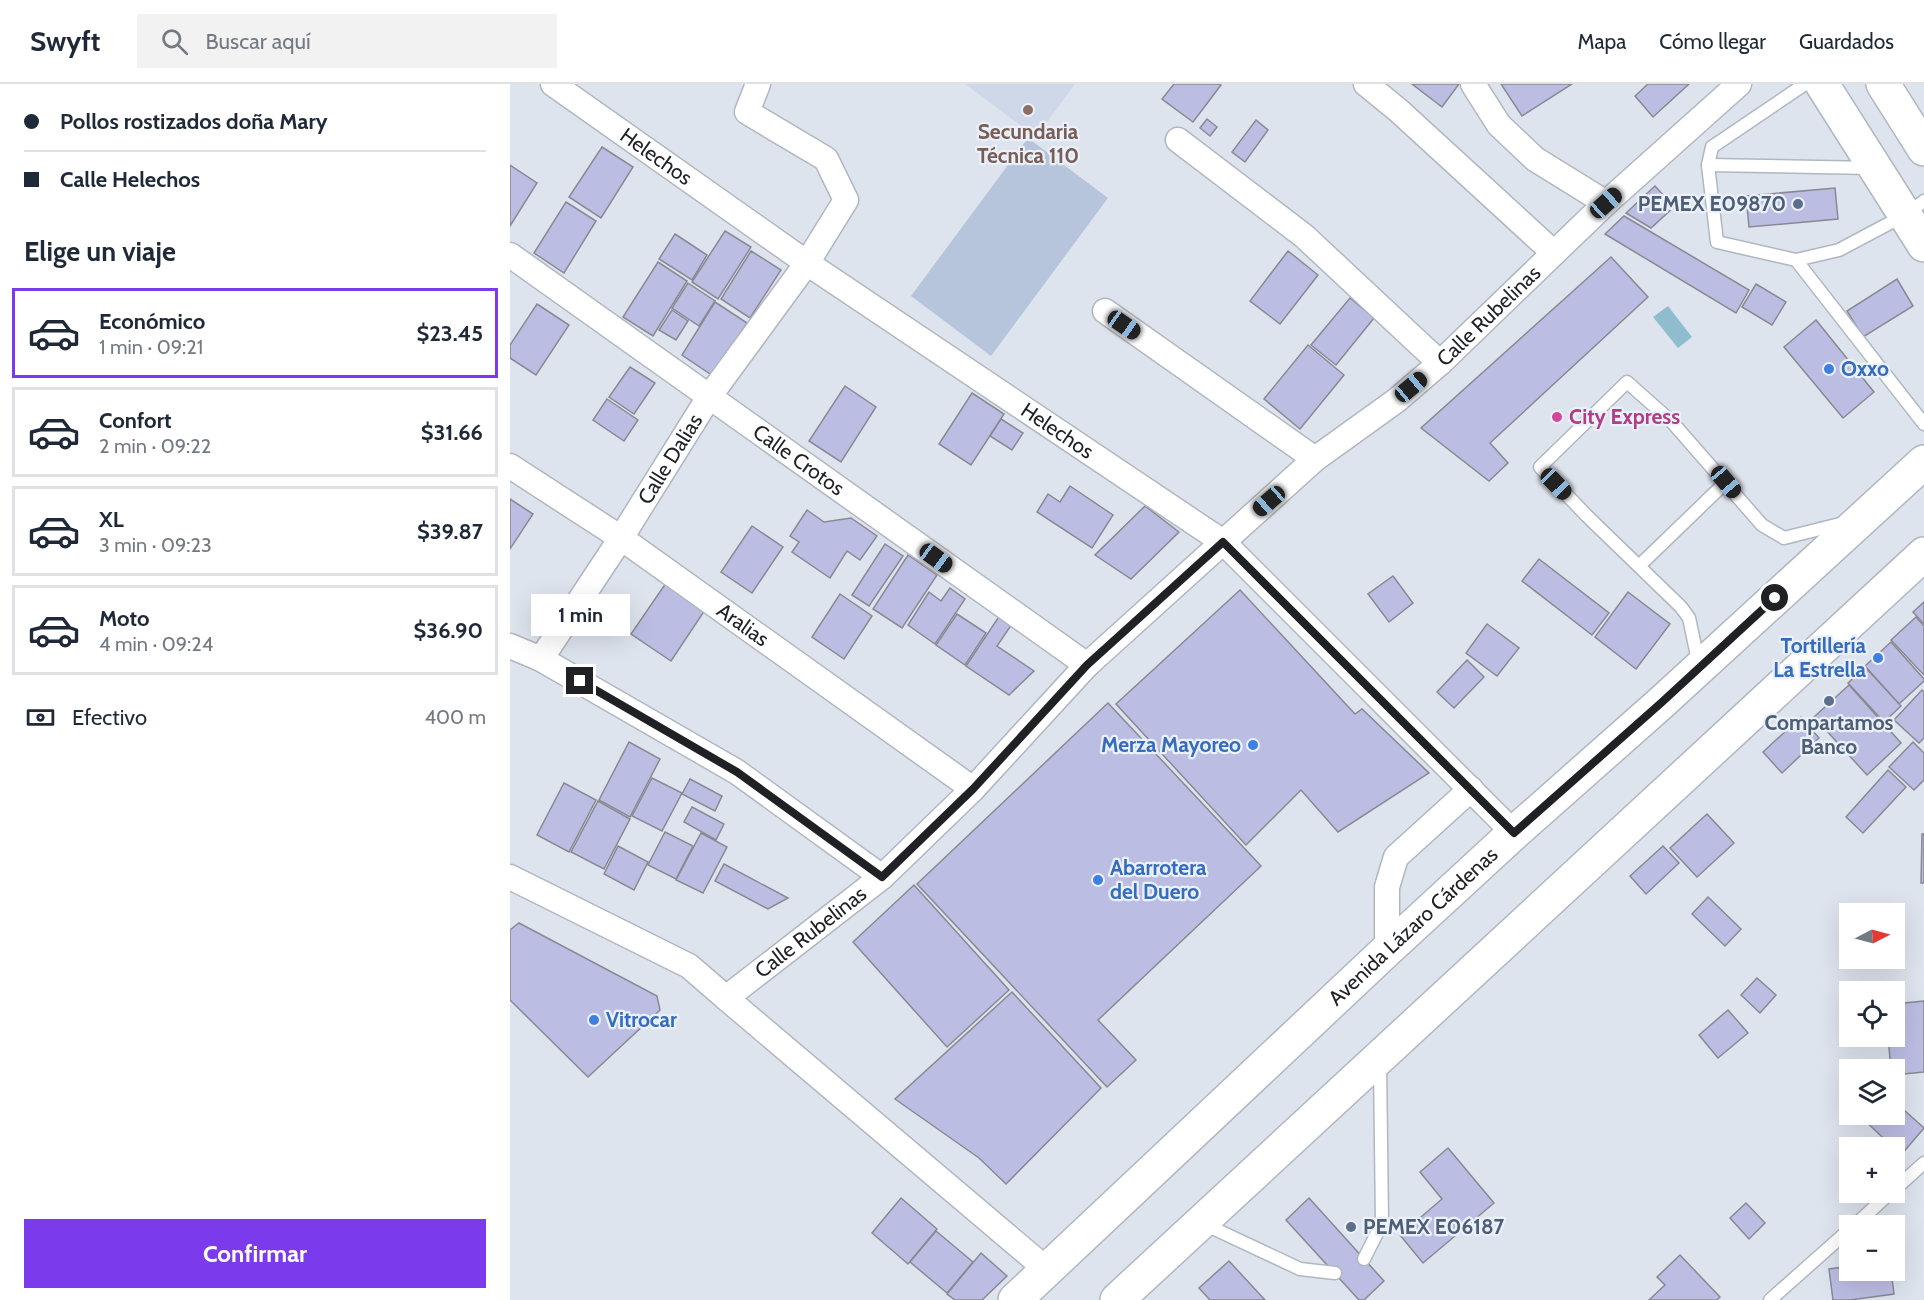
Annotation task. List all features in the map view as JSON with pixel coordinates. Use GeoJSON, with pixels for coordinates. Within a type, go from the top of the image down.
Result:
{"type":"FeatureCollection","features":[{"type":"Feature","properties":{"kind":"main road"},"geometry":{"type":"LineString","coordinates":[[1822,84],[1876,168],[1915,208],[1924,245]]}},
{"type":"Feature","properties":{"kind":"main road"},"geometry":{"type":"LineString","coordinates":[[1883,84],[1922,139]]}},
{"type":"Feature","properties":{"kind":"main road","name":"Avenida Lázaro Cárdenas"},"geometry":{"type":"LineString","coordinates":[[1015,1300],[1387,950],[1514,833],[1699,669],[1924,462]]}},
{"type":"Feature","properties":{"kind":"main road"},"geometry":{"type":"LineString","coordinates":[[1117,1300],[1924,554]]}},
{"type":"Feature","properties":{"kind":"street","name":"Helechos"},"geometry":{"type":"LineString","coordinates":[[552,84],[807,263],[1223,542],[1514,833]]}},
{"type":"Feature","properties":{"kind":"street","name":"Calle Dalias"},"geometry":{"type":"LineString","coordinates":[[541,659],[710,397],[807,263],[846,200],[826,159],[747,112],[758,84]]}},
{"type":"Feature","properties":{"kind":"street"},"geometry":{"type":"LineString","coordinates":[[1366,84],[1398,110],[1554,253]]}},
{"type":"Feature","properties":{"kind":"street"},"geometry":{"type":"LineString","coordinates":[[1473,84],[1499,125],[1535,159],[1606,203]]}},
{"type":"Feature","properties":{"kind":"street","name":"Calle Rubelinas"},"geometry":{"type":"LineString","coordinates":[[726,998],[882,877],[973,789],[1087,665],[1316,459],[1397,400],[1440,363],[1606,203],[1739,84]]}},
{"type":"Feature","properties":{"kind":"street"},"geometry":{"type":"LineString","coordinates":[[1178,140],[1304,236],[1440,363]]}},
{"type":"Feature","properties":{"kind":"street","name":"Calle Crotos"},"geometry":{"type":"LineString","coordinates":[[510,255],[1087,665]]}},
{"type":"Feature","properties":{"kind":"street"},"geometry":{"type":"LineString","coordinates":[[1105,311],[1316,459]]}},
{"type":"Feature","properties":{"kind":"street","name":"Aralias"},"geometry":{"type":"LineString","coordinates":[[510,466],[621,538],[973,789]]}},
{"type":"Feature","properties":{"kind":"street"},"geometry":{"type":"LineString","coordinates":[[510,646],[541,659],[737,772],[882,877]]}},
{"type":"Feature","properties":{"kind":"street"},"geometry":{"type":"LineString","coordinates":[[1387,950],[1387,887],[1396,857],[1471,789]]}},
{"type":"Feature","properties":{"kind":"street"},"geometry":{"type":"LineString","coordinates":[[510,877],[689,966],[1046,1269]]}},
{"type":"Feature","properties":{"kind":"lane"},"geometry":{"type":"LineString","coordinates":[[1805,84],[1712,147],[1708,165],[1718,242],[1796,260],[1839,250],[1915,208]]}},
{"type":"Feature","properties":{"kind":"lane"},"geometry":{"type":"LineString","coordinates":[[1708,165],[1876,168]]}},
{"type":"Feature","properties":{"kind":"lane"},"geometry":{"type":"LineString","coordinates":[[1796,260],[1924,424]]}},
{"type":"Feature","properties":{"kind":"lane"},"geometry":{"type":"LineString","coordinates":[[1699,669],[1689,618],[1681,607],[1540,467],[1627,382],[1672,422],[1762,525],[1784,538],[1863,518]]}},
{"type":"Feature","properties":{"kind":"lane"},"geometry":{"type":"LineString","coordinates":[[1639,566],[1726,482]]}},
{"type":"Feature","properties":{"kind":"lane"},"geometry":{"type":"LineString","coordinates":[[1364,1259],[1382,1223],[1380,1057]]}},
{"type":"Feature","properties":{"kind":"lane"},"geometry":{"type":"LineString","coordinates":[[1905,1180],[1924,1163]]}},
{"type":"Feature","properties":{"kind":"lane"},"geometry":{"type":"LineString","coordinates":[[1866,1215],[1880,1203]]}},
{"type":"Feature","properties":{"kind":"lane"},"geometry":{"type":"LineString","coordinates":[[1201,1223],[1300,1269],[1335,1273]]}},
{"type":"Feature","properties":{"kind":"lane"},"geometry":{"type":"LineString","coordinates":[[1770,1300],[1839,1239]]}},
{"type":"Feature","properties":{"kind":"shaded area","name":"Secundaria Técnica 110"},"geometry":{"type":"Polygon","coordinates":[[[965,84],[1075,84],[1036,137],[965,84]]]}},
{"type":"Feature","properties":{"kind":"shaded area"},"geometry":{"type":"Polygon","coordinates":[[[1028,138],[1108,198],[991,356],[911,296],[1028,138]]]}},
{"type":"Feature","properties":{"kind":"shaded area"},"geometry":{"type":"Polygon","coordinates":[[[1668,306],[1692,337],[1678,348],[1653,317],[1668,306]]]}},
{"type":"Feature","properties":{"kind":"building"},"geometry":{"type":"Polygon","coordinates":[[[1174,84],[1221,85],[1193,122],[1162,99],[1174,84]]]}},
{"type":"Feature","properties":{"kind":"building"},"geometry":{"type":"Polygon","coordinates":[[[1412,84],[1459,84],[1442,107],[1412,84]]]}},
{"type":"Feature","properties":{"kind":"building"},"geometry":{"type":"Polygon","coordinates":[[[1501,84],[1572,84],[1522,116],[1501,84]]]}},
{"type":"Feature","properties":{"kind":"building"},"geometry":{"type":"Polygon","coordinates":[[[1648,84],[1689,84],[1653,117],[1635,96],[1648,84]]]}},
{"type":"Feature","properties":{"kind":"building"},"geometry":{"type":"Polygon","coordinates":[[[1207,119],[1217,127],[1210,136],[1200,128],[1207,119]]]}},
{"type":"Feature","properties":{"kind":"building"},"geometry":{"type":"Polygon","coordinates":[[[1256,120],[1268,130],[1245,162],[1232,152],[1256,120]]]}},
{"type":"Feature","properties":{"kind":"building"},"geometry":{"type":"Polygon","coordinates":[[[602,147],[633,167],[601,218],[569,197],[602,147]]]}},
{"type":"Feature","properties":{"kind":"building"},"geometry":{"type":"Polygon","coordinates":[[[510,165],[537,183],[510,226],[510,165]]]}},
{"type":"Feature","properties":{"kind":"building"},"geometry":{"type":"Polygon","coordinates":[[[1655,186],[1674,207],[1651,228],[1626,213],[1655,186]]]}},
{"type":"Feature","properties":{"kind":"building"},"geometry":{"type":"Polygon","coordinates":[[[1835,188],[1838,219],[1749,227],[1746,196],[1835,188]]]}},
{"type":"Feature","properties":{"kind":"building"},"geometry":{"type":"Polygon","coordinates":[[[566,202],[596,221],[564,273],[534,253],[566,202]]]}},
{"type":"Feature","properties":{"kind":"building"},"geometry":{"type":"Polygon","coordinates":[[[1624,216],[1749,290],[1736,313],[1605,234],[1624,216]]]}},
{"type":"Feature","properties":{"kind":"building"},"geometry":{"type":"Polygon","coordinates":[[[725,231],[751,247],[718,299],[692,282],[725,231]]]}},
{"type":"Feature","properties":{"kind":"building"},"geometry":{"type":"Polygon","coordinates":[[[675,234],[707,255],[692,280],[659,259],[675,234]]]}},
{"type":"Feature","properties":{"kind":"building"},"geometry":{"type":"Polygon","coordinates":[[[751,251],[781,270],[750,318],[721,299],[751,251]]]}},
{"type":"Feature","properties":{"kind":"building"},"geometry":{"type":"Polygon","coordinates":[[[1288,251],[1318,275],[1280,324],[1250,301],[1288,251]]]}},
{"type":"Feature","properties":{"kind":"building"},"geometry":{"type":"Polygon","coordinates":[[[1611,257],[1648,297],[1490,443],[1508,463],[1489,481],[1421,428],[1611,257]]]}},
{"type":"Feature","properties":{"kind":"building"},"geometry":{"type":"Polygon","coordinates":[[[658,262],[687,281],[653,336],[623,317],[658,262]]]}},
{"type":"Feature","properties":{"kind":"building"},"geometry":{"type":"Polygon","coordinates":[[[1897,279],[1913,306],[1863,337],[1847,311],[1897,279]]]}},
{"type":"Feature","properties":{"kind":"building"},"geometry":{"type":"Polygon","coordinates":[[[688,283],[715,301],[699,326],[672,308],[688,283]]]}},
{"type":"Feature","properties":{"kind":"building"},"geometry":{"type":"Polygon","coordinates":[[[1756,284],[1786,302],[1772,325],[1742,307],[1756,284]]]}},
{"type":"Feature","properties":{"kind":"building"},"geometry":{"type":"Polygon","coordinates":[[[1350,298],[1374,318],[1336,365],[1311,345],[1350,298]]]}},
{"type":"Feature","properties":{"kind":"building"},"geometry":{"type":"Polygon","coordinates":[[[715,302],[747,323],[713,376],[682,355],[715,302]]]}},
{"type":"Feature","properties":{"kind":"building"},"geometry":{"type":"Polygon","coordinates":[[[537,304],[569,325],[536,375],[510,358],[510,345],[537,304]]]}},
{"type":"Feature","properties":{"kind":"building"},"geometry":{"type":"Polygon","coordinates":[[[672,310],[688,321],[676,340],[659,330],[672,310]]]}},
{"type":"Feature","properties":{"kind":"building","name":"Oxxo"},"geometry":{"type":"Polygon","coordinates":[[[1816,320],[1874,392],[1843,418],[1784,347],[1816,320]]]}},
{"type":"Feature","properties":{"kind":"building"},"geometry":{"type":"Polygon","coordinates":[[[1308,345],[1344,375],[1300,429],[1264,399],[1308,345]]]}},
{"type":"Feature","properties":{"kind":"building"},"geometry":{"type":"Polygon","coordinates":[[[630,367],[655,383],[634,414],[609,397],[630,367]]]}},
{"type":"Feature","properties":{"kind":"building"},"geometry":{"type":"Polygon","coordinates":[[[845,386],[876,407],[841,462],[809,441],[845,386]]]}},
{"type":"Feature","properties":{"kind":"building"},"geometry":{"type":"Polygon","coordinates":[[[972,393],[1004,414],[971,465],[939,444],[972,393]]]}},
{"type":"Feature","properties":{"kind":"building"},"geometry":{"type":"Polygon","coordinates":[[[607,399],[638,420],[624,441],[593,420],[607,399]]]}},
{"type":"Feature","properties":{"kind":"building"},"geometry":{"type":"Polygon","coordinates":[[[1001,419],[1023,433],[1012,450],[990,436],[1001,419]]]}},
{"type":"Feature","properties":{"kind":"building"},"geometry":{"type":"Polygon","coordinates":[[[1070,486],[1113,515],[1092,548],[1037,512],[1048,494],[1060,502],[1070,486]]]}},
{"type":"Feature","properties":{"kind":"building"},"geometry":{"type":"Polygon","coordinates":[[[510,499],[533,514],[510,549],[510,499]]]}},
{"type":"Feature","properties":{"kind":"building"},"geometry":{"type":"Polygon","coordinates":[[[1145,506],[1179,532],[1131,579],[1095,555],[1145,506]]]}},
{"type":"Feature","properties":{"kind":"building"},"geometry":{"type":"Polygon","coordinates":[[[807,510],[824,522],[851,518],[877,536],[860,560],[847,551],[830,578],[792,552],[799,542],[790,536],[807,510]]]}},
{"type":"Feature","properties":{"kind":"building"},"geometry":{"type":"Polygon","coordinates":[[[752,526],[783,547],[752,593],[721,572],[752,526]]]}},
{"type":"Feature","properties":{"kind":"building"},"geometry":{"type":"Polygon","coordinates":[[[885,544],[903,556],[869,606],[852,595],[885,544]]]}},
{"type":"Feature","properties":{"kind":"building"},"geometry":{"type":"Polygon","coordinates":[[[908,555],[937,575],[902,628],[873,609],[908,555]]]}},
{"type":"Feature","properties":{"kind":"building"},"geometry":{"type":"Polygon","coordinates":[[[1539,559],[1609,613],[1592,635],[1522,581],[1539,559]]]}},
{"type":"Feature","properties":{"kind":"building"},"geometry":{"type":"Polygon","coordinates":[[[1393,576],[1413,603],[1389,622],[1368,594],[1393,576]]]}},
{"type":"Feature","properties":{"kind":"building"},"geometry":{"type":"Polygon","coordinates":[[[666,583],[705,610],[671,661],[631,634],[666,583]]]}},
{"type":"Feature","properties":{"kind":"building"},"geometry":{"type":"Polygon","coordinates":[[[950,588],[965,599],[935,644],[908,625],[929,592],[941,601],[950,588]]]}},
{"type":"Feature","properties":{"kind":"building"},"geometry":{"type":"Polygon","coordinates":[[[1240,590],[1355,714],[1362,709],[1429,773],[1338,832],[1301,790],[1246,845],[1116,704],[1240,590]]]}},
{"type":"Feature","properties":{"kind":"building"},"geometry":{"type":"Polygon","coordinates":[[[1628,592],[1670,624],[1636,669],[1595,637],[1628,592]]]}},
{"type":"Feature","properties":{"kind":"building"},"geometry":{"type":"Polygon","coordinates":[[[840,594],[872,616],[844,659],[812,637],[840,594]]]}},
{"type":"Feature","properties":{"kind":"building"},"geometry":{"type":"Polygon","coordinates":[[[1924,602],[1924,624],[1913,612],[1924,602]]]}},
{"type":"Feature","properties":{"kind":"building"},"geometry":{"type":"Polygon","coordinates":[[[957,614],[986,633],[965,665],[936,645],[957,614]]]}},
{"type":"Feature","properties":{"kind":"building"},"geometry":{"type":"Polygon","coordinates":[[[1000,615],[1012,624],[997,646],[1034,671],[1009,695],[966,666],[1000,615]]]}},
{"type":"Feature","properties":{"kind":"building"},"geometry":{"type":"Polygon","coordinates":[[[1916,617],[1924,626],[1924,675],[1891,640],[1916,617]]]}},
{"type":"Feature","properties":{"kind":"building"},"geometry":{"type":"Polygon","coordinates":[[[1487,624],[1519,648],[1497,676],[1466,653],[1487,624]]]}},
{"type":"Feature","properties":{"kind":"building"},"geometry":{"type":"Polygon","coordinates":[[[1891,642],[1924,679],[1899,704],[1865,666],[1891,642]]]}},
{"type":"Feature","properties":{"kind":"building"},"geometry":{"type":"Polygon","coordinates":[[[1467,660],[1484,677],[1454,708],[1437,692],[1467,660]]]}},
{"type":"Feature","properties":{"kind":"building"},"geometry":{"type":"Polygon","coordinates":[[[1865,667],[1901,706],[1884,722],[1848,683],[1865,667]]]}},
{"type":"Feature","properties":{"kind":"building"},"geometry":{"type":"Polygon","coordinates":[[[1849,685],[1901,743],[1867,775],[1814,717],[1849,685]]]}},
{"type":"Feature","properties":{"kind":"building"},"geometry":{"type":"Polygon","coordinates":[[[1922,690],[1924,692],[1924,738],[1919,743],[1894,720],[1922,690]]]}},
{"type":"Feature","properties":{"kind":"building"},"geometry":{"type":"Polygon","coordinates":[[[1108,703],[1261,866],[1098,1020],[1136,1060],[1107,1087],[917,884],[1108,703]]]}},
{"type":"Feature","properties":{"kind":"building"},"geometry":{"type":"Polygon","coordinates":[[[1801,717],[1819,738],[1782,773],[1763,752],[1801,717]]]}},
{"type":"Feature","properties":{"kind":"building"},"geometry":{"type":"Polygon","coordinates":[[[629,742],[660,759],[630,817],[599,800],[629,742]]]}},
{"type":"Feature","properties":{"kind":"building"},"geometry":{"type":"Polygon","coordinates":[[[1913,742],[1924,753],[1924,780],[1914,790],[1889,767],[1913,742]]]}},
{"type":"Feature","properties":{"kind":"building"},"geometry":{"type":"Polygon","coordinates":[[[1888,770],[1906,787],[1863,833],[1846,817],[1888,770]]]}},
{"type":"Feature","properties":{"kind":"building"},"geometry":{"type":"Polygon","coordinates":[[[652,778],[682,793],[662,831],[632,816],[652,778]]]}},
{"type":"Feature","properties":{"kind":"building"},"geometry":{"type":"Polygon","coordinates":[[[690,779],[722,796],[715,811],[682,794],[690,779]]]}},
{"type":"Feature","properties":{"kind":"building"},"geometry":{"type":"Polygon","coordinates":[[[564,783],[596,800],[569,852],[537,835],[564,783]]]}},
{"type":"Feature","properties":{"kind":"building"},"geometry":{"type":"Polygon","coordinates":[[[598,801],[630,819],[604,869],[571,852],[598,801]]]}},
{"type":"Feature","properties":{"kind":"building"},"geometry":{"type":"Polygon","coordinates":[[[692,807],[724,824],[716,840],[684,822],[692,807]]]}},
{"type":"Feature","properties":{"kind":"building"},"geometry":{"type":"Polygon","coordinates":[[[1707,814],[1734,843],[1697,877],[1670,848],[1707,814]]]}},
{"type":"Feature","properties":{"kind":"building"},"geometry":{"type":"Polygon","coordinates":[[[665,832],[693,846],[676,879],[648,865],[665,832]]]}},
{"type":"Feature","properties":{"kind":"building"},"geometry":{"type":"Polygon","coordinates":[[[701,833],[727,847],[703,893],[676,880],[701,833]]]}},
{"type":"Feature","properties":{"kind":"building"},"geometry":{"type":"Polygon","coordinates":[[[1922,834],[1924,834],[1924,883],[1921,883],[1922,834]]]}},
{"type":"Feature","properties":{"kind":"building"},"geometry":{"type":"Polygon","coordinates":[[[618,846],[648,862],[634,890],[604,874],[618,846]]]}},
{"type":"Feature","properties":{"kind":"building"},"geometry":{"type":"Polygon","coordinates":[[[1663,846],[1679,863],[1646,894],[1630,876],[1663,846]]]}},
{"type":"Feature","properties":{"kind":"building"},"geometry":{"type":"Polygon","coordinates":[[[724,864],[788,898],[768,909],[715,881],[724,864]]]}},
{"type":"Feature","properties":{"kind":"building"},"geometry":{"type":"Polygon","coordinates":[[[914,885],[1009,990],[947,1047],[853,942],[914,885]]]}},
{"type":"Feature","properties":{"kind":"building"},"geometry":{"type":"Polygon","coordinates":[[[1708,897],[1741,929],[1725,946],[1692,914],[1708,897]]]}},
{"type":"Feature","properties":{"kind":"building"},"geometry":{"type":"Polygon","coordinates":[[[519,923],[657,996],[660,1010],[588,1077],[510,1000],[510,930],[519,923]]]}},
{"type":"Feature","properties":{"kind":"building"},"geometry":{"type":"Polygon","coordinates":[[[1757,978],[1776,995],[1760,1013],[1741,995],[1757,978]]]}},
{"type":"Feature","properties":{"kind":"building"},"geometry":{"type":"Polygon","coordinates":[[[1012,992],[1101,1088],[1006,1184],[979,1158],[895,1099],[1012,992]]]}},
{"type":"Feature","properties":{"kind":"building"},"geometry":{"type":"Polygon","coordinates":[[[1924,1001],[1924,1072],[1905,1074],[1905,1059],[1890,1059],[1889,1047],[1905,1047],[1905,1003],[1924,1001]]]}},
{"type":"Feature","properties":{"kind":"building"},"geometry":{"type":"Polygon","coordinates":[[[1728,1010],[1748,1033],[1718,1058],[1699,1035],[1728,1010]]]}},
{"type":"Feature","properties":{"kind":"building"},"geometry":{"type":"Polygon","coordinates":[[[1905,1111],[1924,1128],[1905,1150],[1905,1137],[1882,1137],[1870,1125],[1905,1125],[1905,1111]]]}},
{"type":"Feature","properties":{"kind":"building"},"geometry":{"type":"Polygon","coordinates":[[[1448,1148],[1494,1203],[1423,1263],[1400,1235],[1442,1199],[1420,1172],[1448,1148]]]}},
{"type":"Feature","properties":{"kind":"building"},"geometry":{"type":"Polygon","coordinates":[[[901,1198],[937,1229],[908,1264],[872,1233],[901,1198]]]}},
{"type":"Feature","properties":{"kind":"building"},"geometry":{"type":"Polygon","coordinates":[[[1309,1198],[1384,1281],[1364,1300],[1359,1300],[1286,1220],[1309,1198]]]}},
{"type":"Feature","properties":{"kind":"building"},"geometry":{"type":"Polygon","coordinates":[[[1746,1203],[1765,1223],[1749,1239],[1730,1218],[1746,1203]]]}},
{"type":"Feature","properties":{"kind":"building"},"geometry":{"type":"Polygon","coordinates":[[[936,1231],[973,1262],[947,1293],[910,1262],[936,1231]]]}},
{"type":"Feature","properties":{"kind":"building"},"geometry":{"type":"Polygon","coordinates":[[[981,1253],[1007,1276],[982,1300],[955,1300],[947,1294],[981,1253]]]}},
{"type":"Feature","properties":{"kind":"building"},"geometry":{"type":"Polygon","coordinates":[[[1680,1255],[1720,1297],[1717,1300],[1649,1300],[1665,1285],[1657,1277],[1680,1255]]]}},
{"type":"Feature","properties":{"kind":"building"},"geometry":{"type":"Polygon","coordinates":[[[1229,1261],[1265,1300],[1210,1300],[1199,1288],[1229,1261]]]}},
{"type":"Feature","properties":{"kind":"building"},"geometry":{"type":"Polygon","coordinates":[[[1839,1268],[1839,1281],[1892,1281],[1894,1294],[1833,1300],[1829,1269],[1839,1268]]]}},
{"type":"Feature","properties":{"kind":"place","name":"Secundaria Técnica 110"},"geometry":{"type":"Point","coordinates":[1028,110]}},
{"type":"Feature","properties":{"kind":"place","name":"PEMEX E09870"},"geometry":{"type":"Point","coordinates":[1798,204]}},
{"type":"Feature","properties":{"kind":"place","name":"Oxxo"},"geometry":{"type":"Point","coordinates":[1829,369]}},
{"type":"Feature","properties":{"kind":"place","name":"City Express"},"geometry":{"type":"Point","coordinates":[1557,417]}},
{"type":"Feature","properties":{"kind":"place","name":"Tortillería La Estrella"},"geometry":{"type":"Point","coordinates":[1878,658]}},
{"type":"Feature","properties":{"kind":"place","name":"Compartamos Banco"},"geometry":{"type":"Point","coordinates":[1829,701]}},
{"type":"Feature","properties":{"kind":"place","name":"Merza Mayoreo"},"geometry":{"type":"Point","coordinates":[1253,745]}},
{"type":"Feature","properties":{"kind":"place","name":"Abarrotera del Duero"},"geometry":{"type":"Point","coordinates":[1098,880]}},
{"type":"Feature","properties":{"kind":"place","name":"Vitrocar"},"geometry":{"type":"Point","coordinates":[594,1020]}},
{"type":"Feature","properties":{"kind":"place","name":"PEMEX E06187"},"geometry":{"type":"Point","coordinates":[1351,1227]}},
{"type":"Feature","properties":{"kind":"route"},"geometry":{"type":"LineString","coordinates":[[580,681],[737,772],[882,877],[973,789],[1087,665],[1223,542],[1514,833],[1775,598]]}}]}
